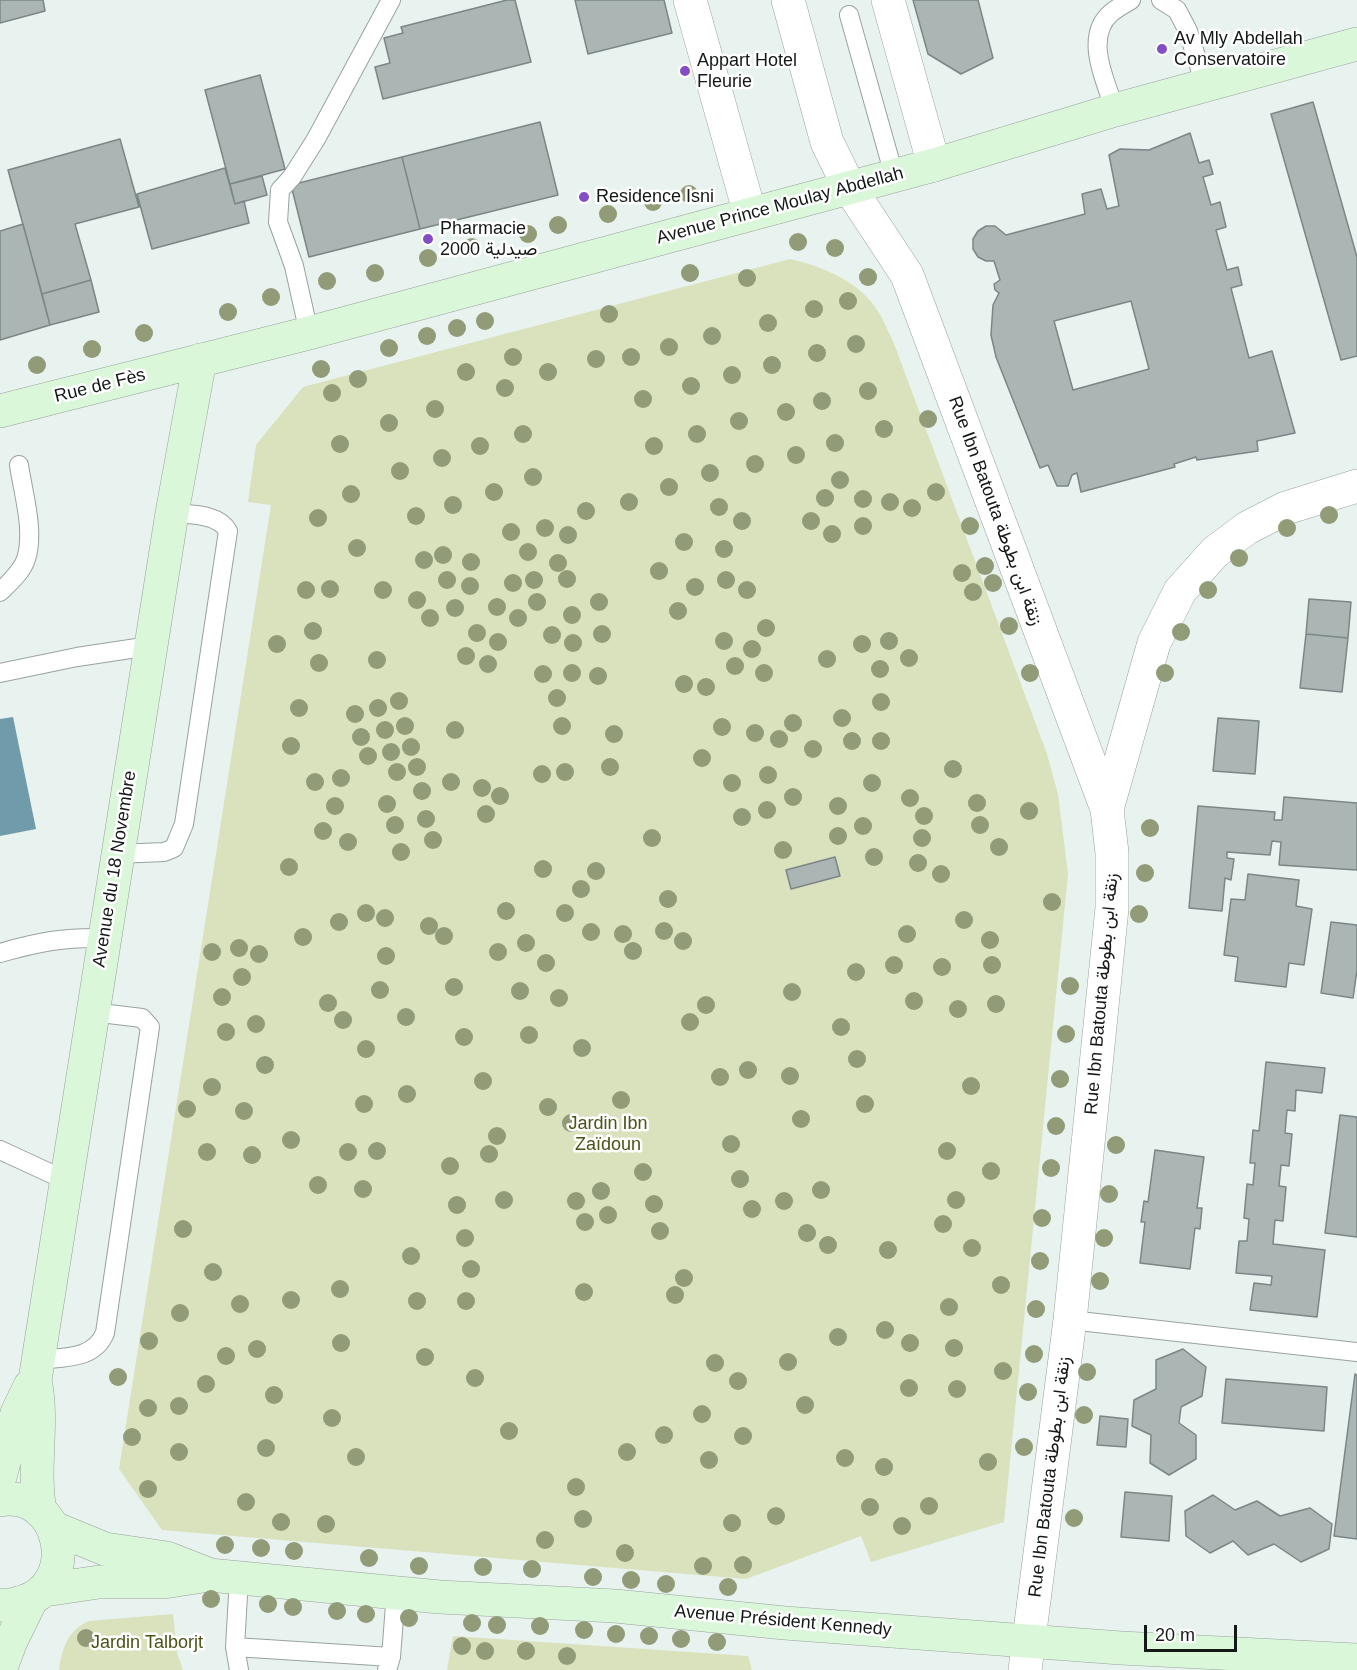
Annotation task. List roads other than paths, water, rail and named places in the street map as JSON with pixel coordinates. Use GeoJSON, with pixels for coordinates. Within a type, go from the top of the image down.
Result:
{"type":"FeatureCollection","features":[{"type":"Feature","properties":{"kind":"street"},"geometry":{"type":"LineString","coordinates":[[690,0],[750,214]]}},
{"type":"Feature","properties":{"kind":"street","name":"Rue Ibn Batouta زنقة ابن بطوطة"},"geometry":{"type":"LineString","coordinates":[[788,0],[827,142],[849,188],[907,275],[1107,809],[1112,853],[1112,908],[1070,1320],[1027,1656]]}},
{"type":"Feature","properties":{"kind":"street"},"geometry":{"type":"LineString","coordinates":[[888,0],[934,165]]}},
{"type":"Feature","properties":{"kind":"street","name":"Avenue Prince Moulay Abdellah"},"geometry":{"type":"LineString","coordinates":[[200,360],[309,333],[934,165],[1115,110],[1357,44]]}},
{"type":"Feature","properties":{"kind":"street","name":"Rue de Fès"},"geometry":{"type":"LineString","coordinates":[[0,411],[200,360]]}},
{"type":"Feature","properties":{"kind":"street","name":"Avenue du 18 Novembre"},"geometry":{"type":"LineString","coordinates":[[25,1598],[54,1577],[59,1561],[59,1544],[47,1520],[35,1465],[38,1403],[36,1370],[150,646],[200,360]]}},
{"type":"Feature","properties":{"kind":"street"},"geometry":{"type":"LineString","coordinates":[[1107,809],[1154,643],[1180,591],[1215,552],[1247,528],[1286,508],[1357,486]]}},
{"type":"Feature","properties":{"kind":"street","name":"Avenue du 18 Novembre"},"geometry":{"type":"LineString","coordinates":[[0,1478],[21,1403],[36,1370]]}},
{"type":"Feature","properties":{"kind":"street","name":"Avenue Président Kennedy"},"geometry":{"type":"LineString","coordinates":[[0,1500],[25,1502],[47,1520],[105,1549],[167,1558],[224,1577]]}},
{"type":"Feature","properties":{"kind":"street","name":"Avenue Président Kennedy"},"geometry":{"type":"LineString","coordinates":[[25,1598],[99,1582],[171,1581],[224,1577],[396,1592],[615,1606],[1027,1656],[1357,1660]]}},
{"type":"Feature","properties":{"kind":"street"},"geometry":{"type":"LineString","coordinates":[[0,1670],[25,1598]]}},
{"type":"Feature","properties":{"kind":"lane"},"geometry":{"type":"LineString","coordinates":[[309,333],[294,266],[278,222],[280,190],[292,177],[316,139],[391,0]]}},
{"type":"Feature","properties":{"kind":"lane"},"geometry":{"type":"LineString","coordinates":[[1115,110],[1101,67],[1097,36],[1109,14],[1131,0]]}},
{"type":"Feature","properties":{"kind":"lane"},"geometry":{"type":"LineString","coordinates":[[1161,0],[1177,10],[1188,31],[1205,85]]}},
{"type":"Feature","properties":{"kind":"lane"},"geometry":{"type":"LineString","coordinates":[[849,15],[894,175]]}},
{"type":"Feature","properties":{"kind":"lane"},"geometry":{"type":"LineString","coordinates":[[0,592],[22,568],[27,558],[27,521],[19,465]]}},
{"type":"Feature","properties":{"kind":"lane"},"geometry":{"type":"LineString","coordinates":[[117,855],[164,852],[174,848],[182,833],[186,812],[228,531],[216,519],[172,513]]}},
{"type":"Feature","properties":{"kind":"lane"},"geometry":{"type":"LineString","coordinates":[[0,673],[77,657],[150,646]]}},
{"type":"Feature","properties":{"kind":"lane"},"geometry":{"type":"LineString","coordinates":[[0,953],[46,940],[68,937],[104,938]]}},
{"type":"Feature","properties":{"kind":"lane"},"geometry":{"type":"LineString","coordinates":[[36,1370],[96,1348],[105,1333],[150,1027],[142,1018],[92,1012]]}},
{"type":"Feature","properties":{"kind":"lane"},"geometry":{"type":"LineString","coordinates":[[0,1150],[67,1181]]}},
{"type":"Feature","properties":{"kind":"lane"},"geometry":{"type":"LineString","coordinates":[[1070,1320],[1357,1352]]}},
{"type":"Feature","properties":{"kind":"lane"},"geometry":{"type":"LineString","coordinates":[[224,1577],[239,1670]]}},
{"type":"Feature","properties":{"kind":"lane"},"geometry":{"type":"LineString","coordinates":[[236,1647],[389,1663],[396,1592]]}},
{"type":"Feature","properties":{"kind":"water"},"geometry":{"type":"Polygon","coordinates":[[[13,717],[36,829],[0,836],[0,719],[13,717]]]}},
{"type":"Feature","properties":{"kind":"place","name":"Av Mly Abdellah Conservatoire"},"geometry":{"type":"Point","coordinates":[1162,49]}},
{"type":"Feature","properties":{"kind":"place","name":"Appart Hotel Fleurie"},"geometry":{"type":"Point","coordinates":[685,71]}},
{"type":"Feature","properties":{"kind":"place","name":"Residence Isni"},"geometry":{"type":"Point","coordinates":[584,197]}},
{"type":"Feature","properties":{"kind":"place","name":"Pharmacie 2000 صيدلية"},"geometry":{"type":"Point","coordinates":[428,239]}},
{"type":"Feature","properties":{"kind":"park label","name":"Jardin Ibn Zaïdoun"},"geometry":{"type":"Point","coordinates":[608,1134]}},
{"type":"Feature","properties":{"kind":"park label","name":"Jardin Talborjt"},"geometry":{"type":"Point","coordinates":[147,1643]}}]}
